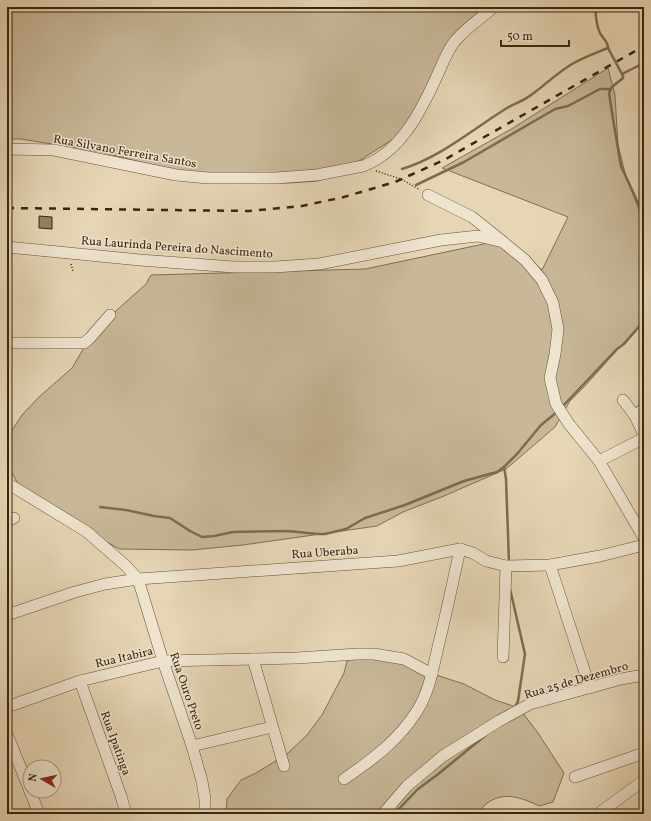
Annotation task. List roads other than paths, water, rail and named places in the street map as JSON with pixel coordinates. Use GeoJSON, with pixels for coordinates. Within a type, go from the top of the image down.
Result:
{"type":"FeatureCollection","features":[{"type":"Feature","properties":{"kind":"street","name":"Rua Silvano Ferreira Santos"},"geometry":{"type":"LineString","coordinates":[[7,149],[54,150],[176,175],[208,178],[276,178],[317,175],[370,164],[394,146],[406,132],[422,106],[446,56],[455,42],[470,26],[494,7]]}},
{"type":"Feature","properties":{"kind":"street"},"geometry":{"type":"LineString","coordinates":[[428,195],[472,217],[503,242]]}},
{"type":"Feature","properties":{"kind":"street","name":"Rua Laurinda Pereira do Nascimento"},"geometry":{"type":"LineString","coordinates":[[7,247],[140,260],[234,267],[274,267],[318,264],[441,240],[478,236],[503,242],[525,260],[542,280],[553,303],[558,329],[550,378],[556,404],[599,461],[640,525],[644,538]]}},
{"type":"Feature","properties":{"kind":"street"},"geometry":{"type":"LineString","coordinates":[[7,343],[84,344],[110,315]]}},
{"type":"Feature","properties":{"kind":"street"},"geometry":{"type":"LineString","coordinates":[[599,461],[644,437],[635,416],[623,400]]}},
{"type":"Feature","properties":{"kind":"street"},"geometry":{"type":"LineString","coordinates":[[635,416],[644,408]]}},
{"type":"Feature","properties":{"kind":"street"},"geometry":{"type":"LineString","coordinates":[[8,482],[87,532],[125,565],[138,579]]}},
{"type":"Feature","properties":{"kind":"street"},"geometry":{"type":"LineString","coordinates":[[344,779],[368,763],[391,744],[405,728],[426,695],[460,549],[473,553],[486,560],[506,566],[550,565],[600,556],[644,545]]}},
{"type":"Feature","properties":{"kind":"street","name":"Rua Uberaba"},"geometry":{"type":"LineString","coordinates":[[7,615],[75,592],[105,584],[138,579],[398,560],[460,549]]}},
{"type":"Feature","properties":{"kind":"street"},"geometry":{"type":"LineString","coordinates":[[550,565],[590,688]]}},
{"type":"Feature","properties":{"kind":"street"},"geometry":{"type":"LineString","coordinates":[[503,657],[506,566]]}},
{"type":"Feature","properties":{"kind":"street","name":"Rua Ouro Preto"},"geometry":{"type":"LineString","coordinates":[[138,579],[162,661],[192,746],[202,781],[205,799],[205,814]]}},
{"type":"Feature","properties":{"kind":"street","name":"Rua Itabira"},"geometry":{"type":"LineString","coordinates":[[7,707],[80,681],[162,661],[297,658],[374,654],[404,659],[432,674]]}},
{"type":"Feature","properties":{"kind":"street"},"geometry":{"type":"LineString","coordinates":[[253,659],[284,766]]}},
{"type":"Feature","properties":{"kind":"street","name":"Rua 25 de Dezembro"},"geometry":{"type":"LineString","coordinates":[[383,814],[406,786],[437,761],[499,721],[530,704],[621,679],[644,675]]}},
{"type":"Feature","properties":{"kind":"street","name":"Rua Ipatinga"},"geometry":{"type":"LineString","coordinates":[[80,681],[126,814]]}},
{"type":"Feature","properties":{"kind":"street"},"geometry":{"type":"LineString","coordinates":[[192,746],[272,727]]}},
{"type":"Feature","properties":{"kind":"street"},"geometry":{"type":"LineString","coordinates":[[7,734],[22,771]]}},
{"type":"Feature","properties":{"kind":"street"},"geometry":{"type":"LineString","coordinates":[[575,777],[644,752]]}},
{"type":"Feature","properties":{"kind":"street"},"geometry":{"type":"LineString","coordinates":[[598,814],[644,780]]}},
{"type":"Feature","properties":{"kind":"street"},"geometry":{"type":"LineString","coordinates":[[33,799],[39,814]]}},
{"type":"Feature","properties":{"kind":"waterway"},"geometry":{"type":"LineString","coordinates":[[595,7],[596,20],[601,35],[623,76],[623,78],[612,87],[609,93],[621,166],[644,216]]}},
{"type":"Feature","properties":{"kind":"waterway"},"geometry":{"type":"LineString","coordinates":[[402,169],[416,164],[456,142],[507,108],[528,97],[572,64],[608,48]]}},
{"type":"Feature","properties":{"kind":"waterway"},"geometry":{"type":"LineString","coordinates":[[622,74],[644,63]]}},
{"type":"Feature","properties":{"kind":"waterway"},"geometry":{"type":"LineString","coordinates":[[416,185],[464,162],[555,109],[568,106],[600,89],[610,89]]}},
{"type":"Feature","properties":{"kind":"waterway"},"geometry":{"type":"LineString","coordinates":[[562,407],[617,349],[624,344],[644,321]]}},
{"type":"Feature","properties":{"kind":"waterway"},"geometry":{"type":"LineString","coordinates":[[100,507],[170,518],[202,537],[233,532],[288,531],[325,534],[346,529],[365,518],[405,505],[464,481],[497,472],[517,454],[541,425],[557,412]]}},
{"type":"Feature","properties":{"kind":"waterway"},"geometry":{"type":"LineString","coordinates":[[504,467],[506,479],[509,562]]}},
{"type":"Feature","properties":{"kind":"waterway"},"geometry":{"type":"LineString","coordinates":[[510,589],[525,654],[518,701],[515,707]]}},
{"type":"Feature","properties":{"kind":"waterway"},"geometry":{"type":"LineString","coordinates":[[394,814],[418,789],[486,735]]}},
{"type":"Feature","properties":{"kind":"railway"},"geometry":{"type":"LineString","coordinates":[[7,208],[249,211],[302,206],[344,197],[395,182],[444,160],[644,46]]}}]}
